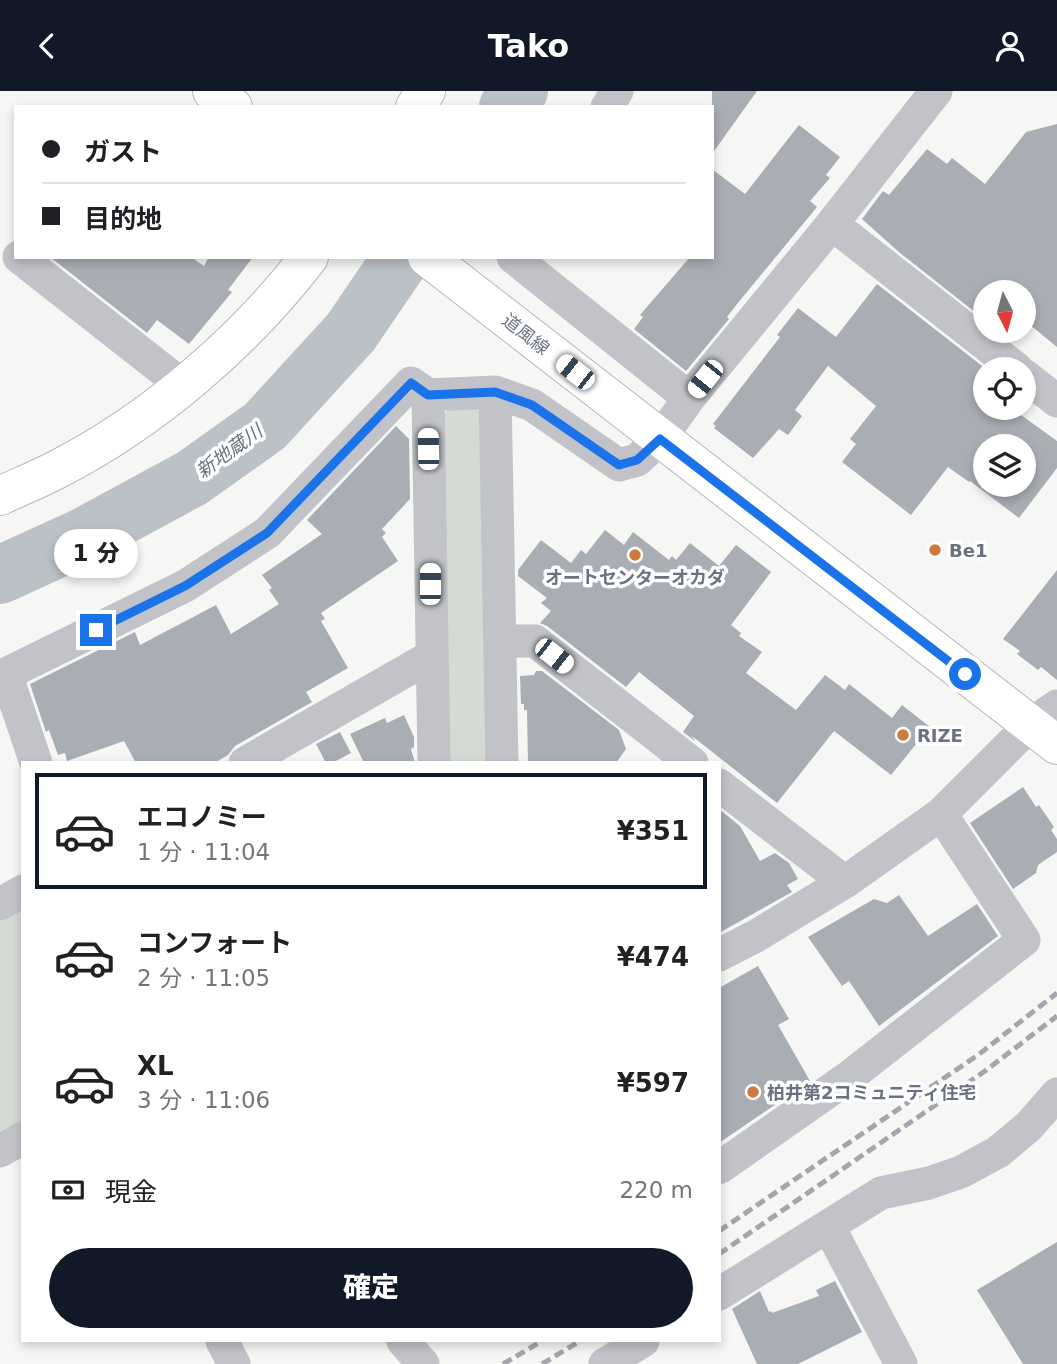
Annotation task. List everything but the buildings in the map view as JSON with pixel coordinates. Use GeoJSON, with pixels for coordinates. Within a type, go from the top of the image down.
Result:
{"type":"FeatureCollection","features":[{"type":"Feature","properties":{"kind":"street"},"geometry":{"type":"LineString","coordinates":[[212,91],[230,105]]}},
{"type":"Feature","properties":{"kind":"street"},"geometry":{"type":"LineString","coordinates":[[35,761],[3,676],[185,586],[267,533],[411,383],[428,395],[495,392],[532,405],[619,465],[637,460],[660,439],[936,91]]}},
{"type":"Feature","properties":{"kind":"street"},"geometry":{"type":"LineString","coordinates":[[832,224],[1002,357]]}},
{"type":"Feature","properties":{"kind":"street"},"geometry":{"type":"LineString","coordinates":[[0,243],[14,254]]}},
{"type":"Feature","properties":{"kind":"street"},"geometry":{"type":"LineString","coordinates":[[21,259],[182,385]]}},
{"type":"Feature","properties":{"kind":"street"},"geometry":{"type":"LineString","coordinates":[[0,496],[59,468],[142,417],[243,334],[307,259]]}},
{"type":"Feature","properties":{"kind":"street","name":"道風線"},"geometry":{"type":"LineString","coordinates":[[430,259],[660,439],[1048,725]]}},
{"type":"Feature","properties":{"kind":"street"},"geometry":{"type":"LineString","coordinates":[[516,259],[690,398]]}},
{"type":"Feature","properties":{"kind":"street"},"geometry":{"type":"LineString","coordinates":[[495,392],[502,761]]}},
{"type":"Feature","properties":{"kind":"street"},"geometry":{"type":"LineString","coordinates":[[428,395],[430,657],[434,761]]}},
{"type":"Feature","properties":{"kind":"street"},"geometry":{"type":"LineString","coordinates":[[500,641],[535,641],[689,761]]}},
{"type":"Feature","properties":{"kind":"street"},"geometry":{"type":"LineString","coordinates":[[248,761],[430,657]]}},
{"type":"Feature","properties":{"kind":"street"},"geometry":{"type":"LineString","coordinates":[[721,954],[845,882],[941,814],[1048,725]]}},
{"type":"Feature","properties":{"kind":"street"},"geometry":{"type":"LineString","coordinates":[[721,787],[845,882]]}},
{"type":"Feature","properties":{"kind":"street"},"geometry":{"type":"LineString","coordinates":[[721,1167],[849,1077],[1024,940],[941,814]]}},
{"type":"Feature","properties":{"kind":"street"},"geometry":{"type":"LineString","coordinates":[[0,904],[21,892]]}},
{"type":"Feature","properties":{"kind":"street"},"geometry":{"type":"LineString","coordinates":[[721,1293],[881,1193],[929,1183],[961,1172],[998,1152],[1029,1126],[1057,1094]]}},
{"type":"Feature","properties":{"kind":"street"},"geometry":{"type":"LineString","coordinates":[[0,1151],[21,1139]]}},
{"type":"Feature","properties":{"kind":"street"},"geometry":{"type":"LineString","coordinates":[[829,1227],[901,1364]]}},
{"type":"Feature","properties":{"kind":"street"},"geometry":{"type":"LineString","coordinates":[[223,1342],[234,1364]]}},
{"type":"Feature","properties":{"kind":"street"},"geometry":{"type":"LineString","coordinates":[[605,1364],[641,1342]]}},
{"type":"Feature","properties":{"kind":"shaded area"},"geometry":{"type":"Polygon","coordinates":[[[473,404],[482,415],[489,761],[449,761],[443,416],[450,406],[473,404]]]}},
{"type":"Feature","properties":{"kind":"shaded area"},"geometry":{"type":"Polygon","coordinates":[[[21,909],[21,1122],[0,1134],[0,921],[21,909]]]}},
{"type":"Feature","properties":{"kind":"waterway","name":"新地蔵川"},"geometry":{"type":"LineString","coordinates":[[509,105],[519,91]]}},
{"type":"Feature","properties":{"kind":"waterway","name":"新地蔵川"},"geometry":{"type":"LineString","coordinates":[[0,575],[85,536],[192,478],[265,426],[351,332],[401,259]]}},
{"type":"Feature","properties":{"kind":"railway"},"geometry":{"type":"LineString","coordinates":[[721,1230],[978,1055],[1057,993]]}},
{"type":"Feature","properties":{"kind":"railway"},"geometry":{"type":"LineString","coordinates":[[721,1253],[985,1071],[1057,1016]]}},
{"type":"Feature","properties":{"kind":"railway"},"geometry":{"type":"LineString","coordinates":[[503,1364],[540,1342]]}},
{"type":"Feature","properties":{"kind":"railway"},"geometry":{"type":"LineString","coordinates":[[542,1364],[578,1342]]}},
{"type":"Feature","properties":{"kind":"place","name":"Be1"},"geometry":{"type":"Point","coordinates":[935,550]}},
{"type":"Feature","properties":{"kind":"place","name":"オートセンターオカダ"},"geometry":{"type":"Point","coordinates":[635,555]}},
{"type":"Feature","properties":{"kind":"place","name":"RIZE"},"geometry":{"type":"Point","coordinates":[903,735]}},
{"type":"Feature","properties":{"kind":"place","name":"柏井第2コミュニティ住宅"},"geometry":{"type":"Point","coordinates":[753,1092]}},
{"type":"Feature","properties":{"kind":"route"},"geometry":{"type":"LineString","coordinates":[[96,630],[185,586],[267,533],[411,383],[428,395],[495,392],[532,405],[619,465],[637,460],[660,439],[965,674]]}}]}
